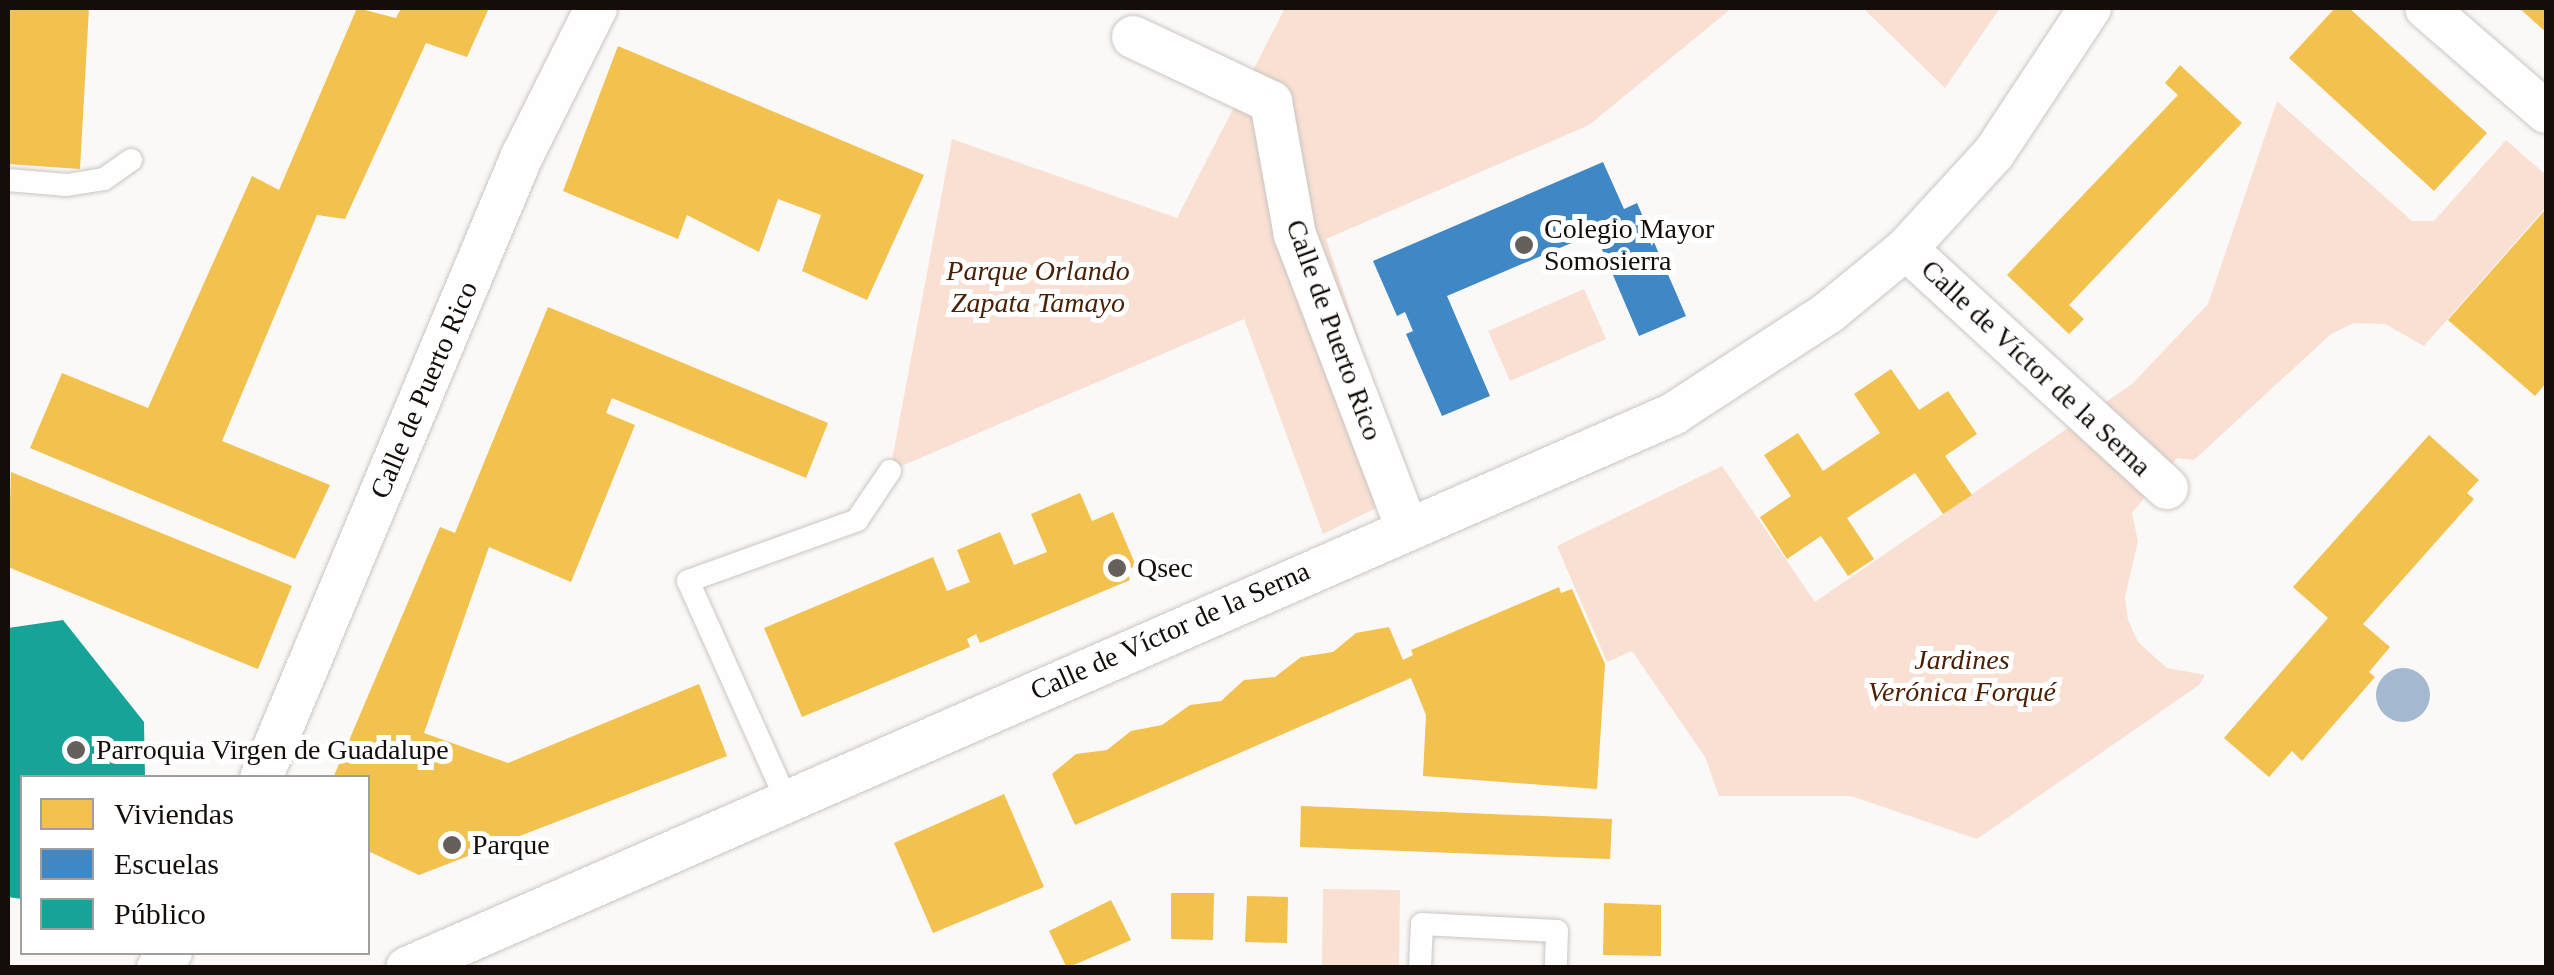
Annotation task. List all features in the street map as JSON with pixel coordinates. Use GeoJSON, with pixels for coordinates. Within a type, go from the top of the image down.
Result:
{"type":"FeatureCollection","features":[{"type":"Feature","properties":{"kind":"street","name":"Calle de Puerto Rico"},"geometry":{"type":"LineString","coordinates":[[262,775],[522,156],[596,8]]}},
{"type":"Feature","properties":{"kind":"street","name":"Calle de Víctor de la Serna"},"geometry":{"type":"LineString","coordinates":[[407,968],[786,798],[1673,414],[1828,313],[1906,248],[1994,153],[2090,8]]}},
{"type":"Feature","properties":{"kind":"street"},"geometry":{"type":"LineString","coordinates":[[2426,8],[2546,112]]}},
{"type":"Feature","properties":{"kind":"street","name":"Calle de Puerto Rico"},"geometry":{"type":"LineString","coordinates":[[1133,37],[1271,102],[1296,235],[1407,528]]}},
{"type":"Feature","properties":{"kind":"street","name":"Calle de Víctor de la Serna"},"geometry":{"type":"LineString","coordinates":[[1906,248],[2166,488]]}},
{"type":"Feature","properties":{"kind":"lane"},"geometry":{"type":"LineString","coordinates":[[8,180],[67,185],[104,180],[130,160]]}},
{"type":"Feature","properties":{"kind":"lane"},"geometry":{"type":"LineString","coordinates":[[786,798],[688,581],[857,520],[890,471]]}},
{"type":"Feature","properties":{"kind":"lane"},"geometry":{"type":"LineString","coordinates":[[1420,968],[1422,924],[1558,932],[1556,968]]}},
{"type":"Feature","properties":{"kind":"green space","name":"Parque Orlando Zapata Tamayo"},"geometry":{"type":"Polygon","coordinates":[[[1285,8],[1732,8],[1589,125],[1326,239],[1409,492],[1323,534],[1244,319],[890,471],[952,139],[1177,218],[1285,8]]]}},
{"type":"Feature","properties":{"kind":"green space"},"geometry":{"type":"Polygon","coordinates":[[[1863,8],[2000,8],[1945,88],[1863,8]]]}},
{"type":"Feature","properties":{"kind":"green space","name":"Jardines Verónica Forqué"},"geometry":{"type":"Polygon","coordinates":[[[2277,101],[2412,221],[2434,221],[2506,140],[2546,175],[2546,207],[2424,346],[2385,324],[2354,323],[2331,334],[2194,460],[2177,458],[2132,513],[2138,541],[2125,597],[2128,620],[2138,642],[2167,668],[2205,675],[2199,685],[1977,839],[1851,796],[1719,796],[1705,757],[1632,651],[1607,662],[1557,546],[1722,466],[1815,602],[2132,384],[2208,304],[2277,101]]]}},
{"type":"Feature","properties":{"kind":"green space"},"geometry":{"type":"Polygon","coordinates":[[[1584,289],[1606,339],[1510,381],[1488,331],[1584,289]]]}},
{"type":"Feature","properties":{"kind":"green space"},"geometry":{"type":"Polygon","coordinates":[[[1323,889],[1400,890],[1399,967],[1322,967],[1323,889]]]}},
{"type":"Feature","properties":{"kind":"water"},"geometry":{"type":"Polygon","coordinates":[[[2403,668],[2422,676],[2430,695],[2422,714],[2403,722],[2384,714],[2376,695],[2384,676],[2403,668]]]}},
{"type":"Feature","properties":{"kind":"building: Viviendas"},"geometry":{"type":"Polygon","coordinates":[[[8,8],[89,8],[80,169],[8,164],[8,8]]]}},
{"type":"Feature","properties":{"kind":"building: Viviendas"},"geometry":{"type":"Polygon","coordinates":[[[357,8],[396,18],[401,8],[489,8],[467,57],[426,43],[345,219],[317,215],[222,441],[330,485],[295,559],[30,448],[62,373],[148,408],[252,176],[279,190],[357,8]]]}},
{"type":"Feature","properties":{"kind":"building: Viviendas"},"geometry":{"type":"Polygon","coordinates":[[[2335,8],[2349,8],[2487,133],[2434,191],[2289,58],[2335,8]]]}},
{"type":"Feature","properties":{"kind":"building: Viviendas"},"geometry":{"type":"Polygon","coordinates":[[[2519,8],[2546,8],[2546,32],[2519,8]]]}},
{"type":"Feature","properties":{"kind":"building: Viviendas"},"geometry":{"type":"Polygon","coordinates":[[[618,46],[924,175],[867,300],[802,271],[821,215],[778,199],[759,252],[687,215],[678,239],[563,191],[618,46]]]}},
{"type":"Feature","properties":{"kind":"building: Viviendas"},"geometry":{"type":"Polygon","coordinates":[[[2180,65],[2242,123],[2069,305],[2084,319],[2069,334],[2007,275],[2178,95],[2165,83],[2180,65]]]}},
{"type":"Feature","properties":{"kind":"building: Viviendas"},"geometry":{"type":"Polygon","coordinates":[[[2546,209],[2546,383],[2535,396],[2448,320],[2546,209]]]}},
{"type":"Feature","properties":{"kind":"building: Viviendas"},"geometry":{"type":"Polygon","coordinates":[[[548,307],[828,423],[806,478],[612,398],[606,413],[635,425],[571,582],[489,547],[424,733],[508,763],[699,684],[727,756],[419,875],[370,852],[370,775],[334,775],[440,527],[455,533],[548,307]]]}},
{"type":"Feature","properties":{"kind":"building: Viviendas"},"geometry":{"type":"Polygon","coordinates":[[[1891,369],[1919,410],[1948,391],[1977,434],[1945,456],[1972,495],[1943,514],[1915,473],[1847,518],[1874,559],[1848,576],[1821,536],[1787,559],[1760,517],[1791,496],[1764,455],[1798,433],[1823,471],[1880,433],[1854,394],[1891,369]]]}},
{"type":"Feature","properties":{"kind":"building: Viviendas"},"geometry":{"type":"Polygon","coordinates":[[[2429,435],[2479,480],[2467,493],[2474,499],[2363,624],[2390,647],[2369,672],[2375,677],[2302,761],[2292,751],[2269,777],[2224,738],[2328,618],[2293,587],[2429,435]]]}},
{"type":"Feature","properties":{"kind":"building: Viviendas"},"geometry":{"type":"Polygon","coordinates":[[[11,472],[292,586],[258,669],[8,567],[11,472]]]}},
{"type":"Feature","properties":{"kind":"building: Viviendas"},"geometry":{"type":"Polygon","coordinates":[[[1080,493],[1092,521],[1113,512],[1136,566],[1126,570],[1130,580],[980,643],[976,634],[967,639],[970,647],[802,717],[764,628],[933,557],[947,591],[970,582],[957,550],[1000,532],[1014,565],[1047,552],[1031,514],[1080,493]]]}},
{"type":"Feature","properties":{"kind":"building: Viviendas"},"geometry":{"type":"Polygon","coordinates":[[[1559,587],[1561,593],[1572,589],[1605,664],[1597,789],[1423,776],[1426,715],[1411,678],[1075,825],[1052,774],[1076,754],[1107,750],[1131,731],[1162,725],[1190,705],[1221,701],[1244,680],[1275,677],[1301,657],[1333,652],[1356,633],[1389,627],[1403,660],[1413,655],[1411,650],[1559,587]]]}},
{"type":"Feature","properties":{"kind":"building: Viviendas"},"geometry":{"type":"Polygon","coordinates":[[[1004,794],[1044,887],[933,933],[894,843],[1004,794]]]}},
{"type":"Feature","properties":{"kind":"building: Viviendas"},"geometry":{"type":"Polygon","coordinates":[[[1301,806],[1612,819],[1610,859],[1300,847],[1301,806]]]}},
{"type":"Feature","properties":{"kind":"building: Viviendas"},"geometry":{"type":"Polygon","coordinates":[[[1171,893],[1214,893],[1213,940],[1171,939],[1171,893]]]}},
{"type":"Feature","properties":{"kind":"building: Viviendas"},"geometry":{"type":"Polygon","coordinates":[[[1247,896],[1288,897],[1287,943],[1245,942],[1247,896]]]}},
{"type":"Feature","properties":{"kind":"building: Viviendas"},"geometry":{"type":"Polygon","coordinates":[[[1111,900],[1131,940],[1067,968],[1049,931],[1111,900]]]}},
{"type":"Feature","properties":{"kind":"building: Viviendas"},"geometry":{"type":"Polygon","coordinates":[[[1604,903],[1661,905],[1661,956],[1603,955],[1604,903]]]}},
{"type":"Feature","properties":{"kind":"building: Escuelas"},"geometry":{"type":"Polygon","coordinates":[[[1603,162],[1624,209],[1637,203],[1686,316],[1639,336],[1595,233],[1447,296],[1490,396],[1442,416],[1406,334],[1413,331],[1405,312],[1397,316],[1373,261],[1603,162]]]}},
{"type":"Feature","properties":{"kind":"building: Público","name":"Parroquia Virgen de Guadalupe"},"geometry":{"type":"Polygon","coordinates":[[[63,620],[144,722],[145,775],[20,775],[20,899],[8,897],[8,628],[63,620]]]}},
{"type":"Feature","properties":{"kind":"place","name":"Colegio Mayor Somosierra"},"geometry":{"type":"Point","coordinates":[1524,245]}},
{"type":"Feature","properties":{"kind":"place","name":"Qsec"},"geometry":{"type":"Point","coordinates":[1117,568]}},
{"type":"Feature","properties":{"kind":"place","name":"Parroquia Virgen de Guadalupe"},"geometry":{"type":"Point","coordinates":[76,750]}},
{"type":"Feature","properties":{"kind":"place","name":"Parque"},"geometry":{"type":"Point","coordinates":[452,845]}}]}
